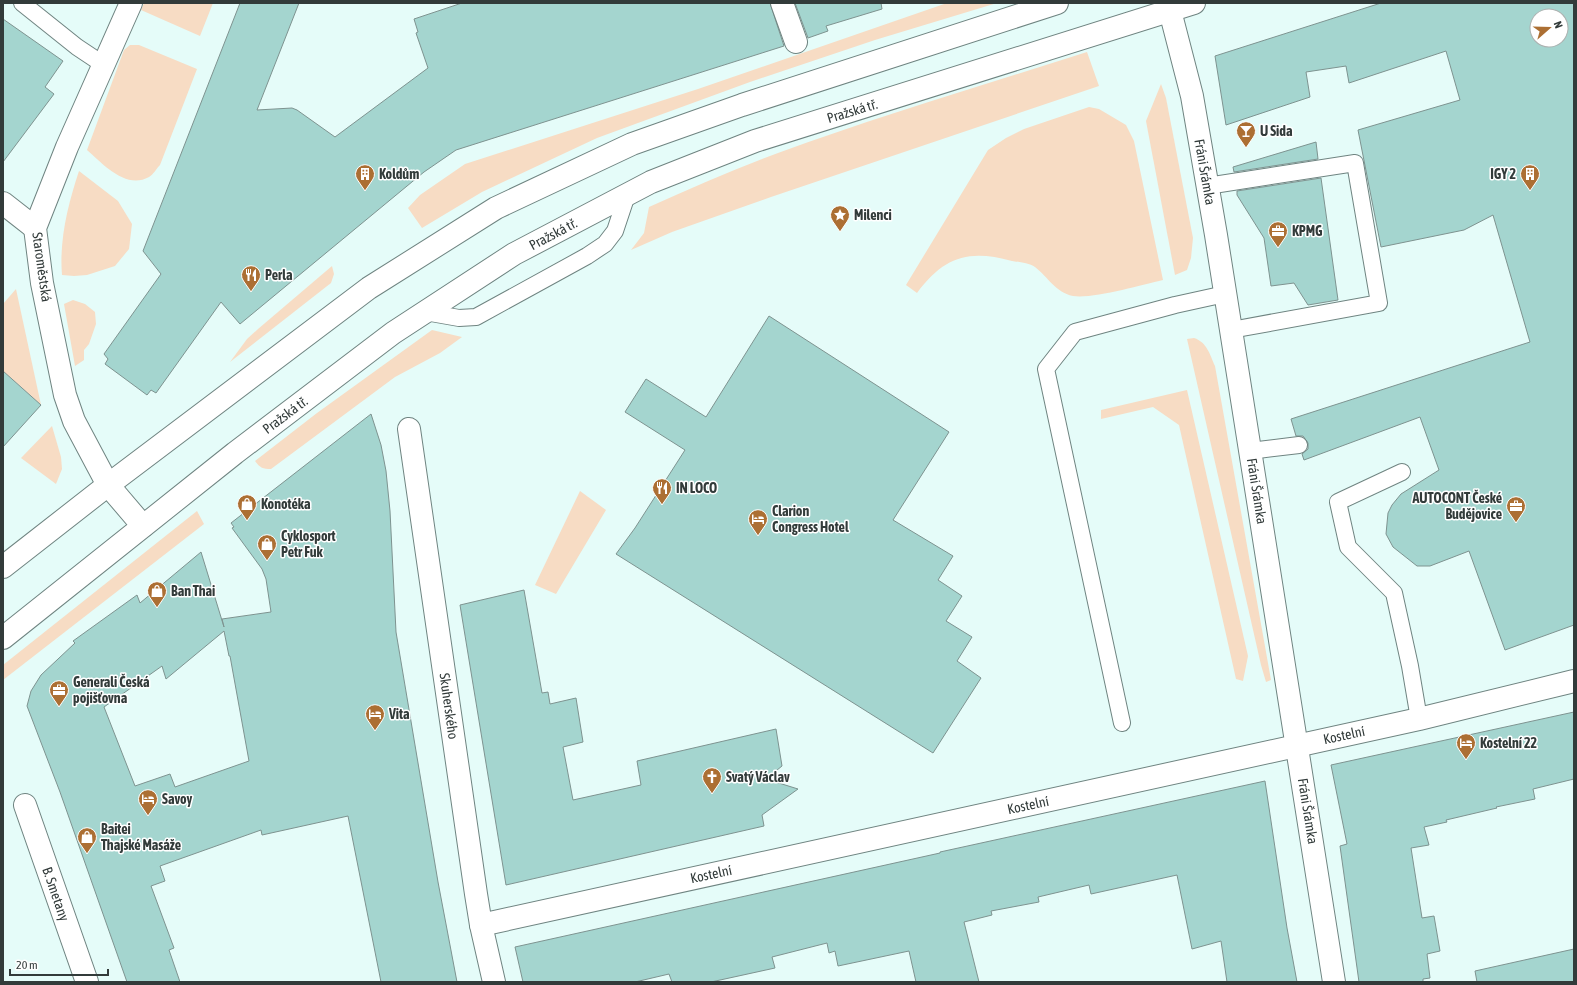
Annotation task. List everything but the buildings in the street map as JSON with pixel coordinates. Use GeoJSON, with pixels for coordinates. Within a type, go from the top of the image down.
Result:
{"type":"FeatureCollection","features":[{"type":"Feature","properties":{"kind":"street","name":"Staroměstská"},"geometry":{"type":"LineString","coordinates":[[131,3],[67,147],[35,228],[42,283],[65,395],[74,421],[108,485],[143,526]]}},
{"type":"Feature","properties":{"kind":"street"},"geometry":{"type":"LineString","coordinates":[[782,3],[796,42]]}},
{"type":"Feature","properties":{"kind":"street"},"geometry":{"type":"LineString","coordinates":[[3,567],[108,485],[369,288],[496,208],[632,144],[742,105],[1057,3]]}},
{"type":"Feature","properties":{"kind":"street","name":"Pražská tř."},"geometry":{"type":"LineString","coordinates":[[3,638],[241,448],[387,338],[514,254],[651,182],[755,141],[1170,7],[1194,3]]}},
{"type":"Feature","properties":{"kind":"street","name":"Fráni Šrámka"},"geometry":{"type":"LineString","coordinates":[[1170,7],[1192,96],[1298,746],[1334,982]]}},
{"type":"Feature","properties":{"kind":"street"},"geometry":{"type":"LineString","coordinates":[[3,203],[35,228]]}},
{"type":"Feature","properties":{"kind":"street","name":"Skuherského"},"geometry":{"type":"LineString","coordinates":[[409,429],[481,925],[494,982]]}},
{"type":"Feature","properties":{"kind":"street","name":"Kostelní"},"geometry":{"type":"LineString","coordinates":[[481,925],[1298,746],[1574,682]]}},
{"type":"Feature","properties":{"kind":"street","name":"B. Smetany"},"geometry":{"type":"LineString","coordinates":[[25,806],[87,982]]}},
{"type":"Feature","properties":{"kind":"lane"},"geometry":{"type":"LineString","coordinates":[[22,3],[77,47],[104,65]]}},
{"type":"Feature","properties":{"kind":"lane"},"geometry":{"type":"LineString","coordinates":[[1207,186],[1355,163],[1379,303],[1231,330]]}},
{"type":"Feature","properties":{"kind":"lane"},"geometry":{"type":"LineString","coordinates":[[425,312],[459,318],[476,317],[587,256],[605,244],[615,231],[627,195]]}},
{"type":"Feature","properties":{"kind":"lane"},"geometry":{"type":"LineString","coordinates":[[1122,723],[1046,369],[1075,332],[1175,305],[1225,294]]}},
{"type":"Feature","properties":{"kind":"lane"},"geometry":{"type":"LineString","coordinates":[[1250,450],[1299,445]]}},
{"type":"Feature","properties":{"kind":"lane"},"geometry":{"type":"LineString","coordinates":[[1402,472],[1338,502],[1348,547],[1394,593],[1410,666],[1419,719]]}},
{"type":"Feature","properties":{"kind":"shaded area"},"geometry":{"type":"Polygon","coordinates":[[[144,3],[213,3],[200,36],[141,10],[144,3]]]}},
{"type":"Feature","properties":{"kind":"shaded area"},"geometry":{"type":"Polygon","coordinates":[[[947,3],[997,3],[875,40],[750,82],[597,138],[482,192],[422,228],[408,208],[420,195],[465,164],[698,89],[947,3]]]}},
{"type":"Feature","properties":{"kind":"shaded area"},"geometry":{"type":"Polygon","coordinates":[[[130,45],[139,45],[197,69],[160,165],[149,177],[140,180],[123,178],[115,174],[87,150],[124,50],[130,45]]]}},
{"type":"Feature","properties":{"kind":"shaded area"},"geometry":{"type":"Polygon","coordinates":[[[1087,52],[1099,86],[771,197],[672,232],[631,250],[644,233],[649,207],[729,172],[816,139],[893,113],[1087,52]]]}},
{"type":"Feature","properties":{"kind":"shaded area"},"geometry":{"type":"Polygon","coordinates":[[[1161,84],[1166,98],[1193,238],[1191,258],[1187,270],[1175,275],[1146,121],[1161,84]]]}},
{"type":"Feature","properties":{"kind":"shaded area"},"geometry":{"type":"Polygon","coordinates":[[[1089,107],[1099,109],[1126,125],[1134,141],[1163,280],[1104,294],[1073,296],[1056,288],[1040,271],[1033,266],[996,257],[970,256],[947,264],[937,271],[917,293],[906,285],[988,150],[1006,138],[1024,129],[1089,107]]]}},
{"type":"Feature","properties":{"kind":"shaded area"},"geometry":{"type":"Polygon","coordinates":[[[79,171],[118,201],[132,224],[129,249],[115,266],[87,275],[62,275],[61,262],[65,222],[79,171]]]}},
{"type":"Feature","properties":{"kind":"shaded area"},"geometry":{"type":"Polygon","coordinates":[[[332,266],[334,274],[331,283],[230,362],[247,339],[332,266]]]}},
{"type":"Feature","properties":{"kind":"shaded area"},"geometry":{"type":"Polygon","coordinates":[[[16,289],[41,405],[3,371],[3,304],[16,289]]]}},
{"type":"Feature","properties":{"kind":"shaded area"},"geometry":{"type":"Polygon","coordinates":[[[73,300],[85,304],[95,312],[96,324],[89,344],[84,350],[84,360],[75,366],[64,304],[73,300]]]}},
{"type":"Feature","properties":{"kind":"shaded area"},"geometry":{"type":"Polygon","coordinates":[[[432,330],[462,337],[440,353],[395,377],[271,469],[262,468],[258,465],[255,461],[317,413],[432,330]]]}},
{"type":"Feature","properties":{"kind":"shaded area"},"geometry":{"type":"Polygon","coordinates":[[[1194,338],[1205,346],[1210,353],[1215,366],[1271,680],[1266,682],[1187,339],[1194,338]]]}},
{"type":"Feature","properties":{"kind":"shaded area"},"geometry":{"type":"Polygon","coordinates":[[[1187,390],[1248,656],[1243,681],[1236,679],[1179,425],[1153,407],[1101,419],[1101,410],[1187,390]]]}},
{"type":"Feature","properties":{"kind":"shaded area"},"geometry":{"type":"Polygon","coordinates":[[[52,426],[61,457],[62,469],[56,484],[21,458],[52,426]]]}},
{"type":"Feature","properties":{"kind":"shaded area"},"geometry":{"type":"Polygon","coordinates":[[[580,491],[606,510],[556,594],[535,585],[580,491]]]}},
{"type":"Feature","properties":{"kind":"shaded area"},"geometry":{"type":"Polygon","coordinates":[[[197,511],[204,524],[3,680],[3,665],[197,511]]]}},
{"type":"Feature","properties":{"kind":"place","name":"U Sida"},"geometry":{"type":"Point","coordinates":[1246,148]}},
{"type":"Feature","properties":{"kind":"place","name":"Koldům"},"geometry":{"type":"Point","coordinates":[365,191]}},
{"type":"Feature","properties":{"kind":"place","name":"IGY 2"},"geometry":{"type":"Point","coordinates":[1530,191]}},
{"type":"Feature","properties":{"kind":"place","name":"Milenci"},"geometry":{"type":"Point","coordinates":[840,232]}},
{"type":"Feature","properties":{"kind":"place","name":"KPMG"},"geometry":{"type":"Point","coordinates":[1278,248]}},
{"type":"Feature","properties":{"kind":"place","name":"Perla"},"geometry":{"type":"Point","coordinates":[251,292]}},
{"type":"Feature","properties":{"kind":"place","name":"IN LOCO"},"geometry":{"type":"Point","coordinates":[662,505]}},
{"type":"Feature","properties":{"kind":"place","name":"Konotéka"},"geometry":{"type":"Point","coordinates":[247,521]}},
{"type":"Feature","properties":{"kind":"place","name":"AUTOCONT České Budějovice"},"geometry":{"type":"Point","coordinates":[1516,523]}},
{"type":"Feature","properties":{"kind":"place","name":"Clarion Congress Hotel"},"geometry":{"type":"Point","coordinates":[758,536]}},
{"type":"Feature","properties":{"kind":"place","name":"Cyklosport Petr Fuk"},"geometry":{"type":"Point","coordinates":[267,561]}},
{"type":"Feature","properties":{"kind":"place","name":"Ban Thai"},"geometry":{"type":"Point","coordinates":[157,608]}},
{"type":"Feature","properties":{"kind":"place","name":"Generali Česká pojišťovna"},"geometry":{"type":"Point","coordinates":[59,707]}},
{"type":"Feature","properties":{"kind":"place","name":"Vita"},"geometry":{"type":"Point","coordinates":[375,731]}},
{"type":"Feature","properties":{"kind":"place","name":"Kostelní 22"},"geometry":{"type":"Point","coordinates":[1466,760]}},
{"type":"Feature","properties":{"kind":"place","name":"Svatý Václav"},"geometry":{"type":"Point","coordinates":[712,794]}},
{"type":"Feature","properties":{"kind":"place","name":"Savoy"},"geometry":{"type":"Point","coordinates":[148,816]}},
{"type":"Feature","properties":{"kind":"place","name":"Baitei Thajské Masáže"},"geometry":{"type":"Point","coordinates":[87,854]}}]}
